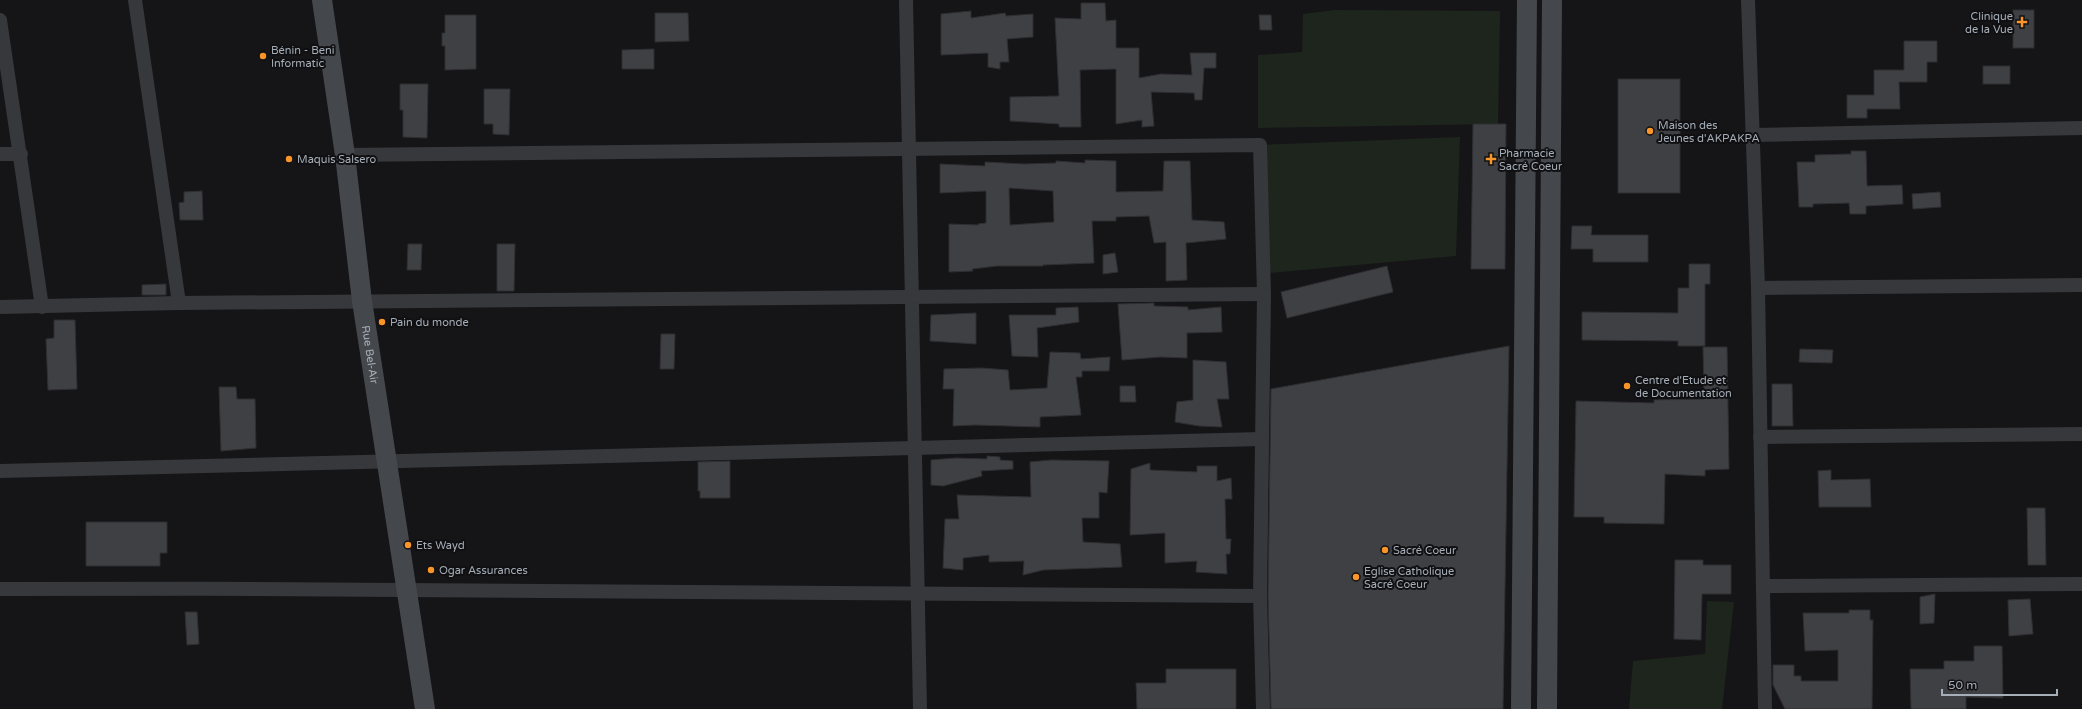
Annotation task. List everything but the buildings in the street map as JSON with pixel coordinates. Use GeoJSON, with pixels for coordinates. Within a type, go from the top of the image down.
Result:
{"type":"FeatureCollection","features":[{"type":"Feature","properties":{"kind":"main road","name":"Rue Bel-Air"},"geometry":{"type":"LineString","coordinates":[[322,0],[346,155],[362,301],[388,464],[405,588],[425,709]]}},
{"type":"Feature","properties":{"kind":"main road"},"geometry":{"type":"LineString","coordinates":[[1521,709],[1527,0]]}},
{"type":"Feature","properties":{"kind":"main road"},"geometry":{"type":"LineString","coordinates":[[1547,709],[1552,0]]}},
{"type":"Feature","properties":{"kind":"street"},"geometry":{"type":"LineString","coordinates":[[135,0],[179,303]]}},
{"type":"Feature","properties":{"kind":"street"},"geometry":{"type":"LineString","coordinates":[[906,0],[920,709]]}},
{"type":"Feature","properties":{"kind":"street"},"geometry":{"type":"LineString","coordinates":[[1748,0],[1751,135],[1758,288],[1766,709]]}},
{"type":"Feature","properties":{"kind":"street"},"geometry":{"type":"LineString","coordinates":[[0,20],[21,154],[42,306]]}},
{"type":"Feature","properties":{"kind":"street"},"geometry":{"type":"LineString","coordinates":[[1751,135],[2082,128]]}},
{"type":"Feature","properties":{"kind":"street"},"geometry":{"type":"LineString","coordinates":[[346,155],[1260,145],[1264,294],[1260,596],[1263,709]]}},
{"type":"Feature","properties":{"kind":"street"},"geometry":{"type":"LineString","coordinates":[[0,154],[21,154]]}},
{"type":"Feature","properties":{"kind":"street"},"geometry":{"type":"LineString","coordinates":[[1758,288],[2082,285]]}},
{"type":"Feature","properties":{"kind":"street"},"geometry":{"type":"LineString","coordinates":[[0,307],[362,301],[1264,294]]}},
{"type":"Feature","properties":{"kind":"street"},"geometry":{"type":"LineString","coordinates":[[1760,437],[2082,434]]}},
{"type":"Feature","properties":{"kind":"street"},"geometry":{"type":"LineString","coordinates":[[0,472],[388,464],[915,447],[1261,439]]}},
{"type":"Feature","properties":{"kind":"street"},"geometry":{"type":"LineString","coordinates":[[1763,586],[2082,584]]}},
{"type":"Feature","properties":{"kind":"street"},"geometry":{"type":"LineString","coordinates":[[0,589],[405,588],[918,591],[1260,596]]}},
{"type":"Feature","properties":{"kind":"shaded area"},"geometry":{"type":"Polygon","coordinates":[[[1335,10],[1500,11],[1498,124],[1258,128],[1258,55],[1302,52],[1303,14],[1335,10]]]}},
{"type":"Feature","properties":{"kind":"shaded area"},"geometry":{"type":"Polygon","coordinates":[[[1460,137],[1456,256],[1269,273],[1260,145],[1460,137]]]}},
{"type":"Feature","properties":{"kind":"shaded area"},"geometry":{"type":"Polygon","coordinates":[[[1707,601],[1734,602],[1722,709],[1629,709],[1633,661],[1705,654],[1707,601]]]}},
{"type":"Feature","properties":{"kind":"place","name":"Clinique de la Vue"},"geometry":{"type":"Point","coordinates":[2022,22]}},
{"type":"Feature","properties":{"kind":"place","name":"Bénin - Beni Informatic"},"geometry":{"type":"Point","coordinates":[263,56]}},
{"type":"Feature","properties":{"kind":"place","name":"Maison des Jeunes d'AKPAKPA"},"geometry":{"type":"Point","coordinates":[1650,131]}},
{"type":"Feature","properties":{"kind":"place","name":"Maquis Salsero"},"geometry":{"type":"Point","coordinates":[289,159]}},
{"type":"Feature","properties":{"kind":"place","name":"Pharmacie Sacré Coeur"},"geometry":{"type":"Point","coordinates":[1491,159]}},
{"type":"Feature","properties":{"kind":"place","name":"Pain du monde"},"geometry":{"type":"Point","coordinates":[382,322]}},
{"type":"Feature","properties":{"kind":"place","name":"Centre d'Etude et de Documentation"},"geometry":{"type":"Point","coordinates":[1627,386]}},
{"type":"Feature","properties":{"kind":"place","name":"Ets Wayd"},"geometry":{"type":"Point","coordinates":[408,545]}},
{"type":"Feature","properties":{"kind":"place","name":"Sacré Coeur"},"geometry":{"type":"Point","coordinates":[1385,550]}},
{"type":"Feature","properties":{"kind":"place","name":"Ogar Assurances"},"geometry":{"type":"Point","coordinates":[431,570]}},
{"type":"Feature","properties":{"kind":"place","name":"Eglise Catholique Sacré Coeur"},"geometry":{"type":"Point","coordinates":[1356,577]}}]}
